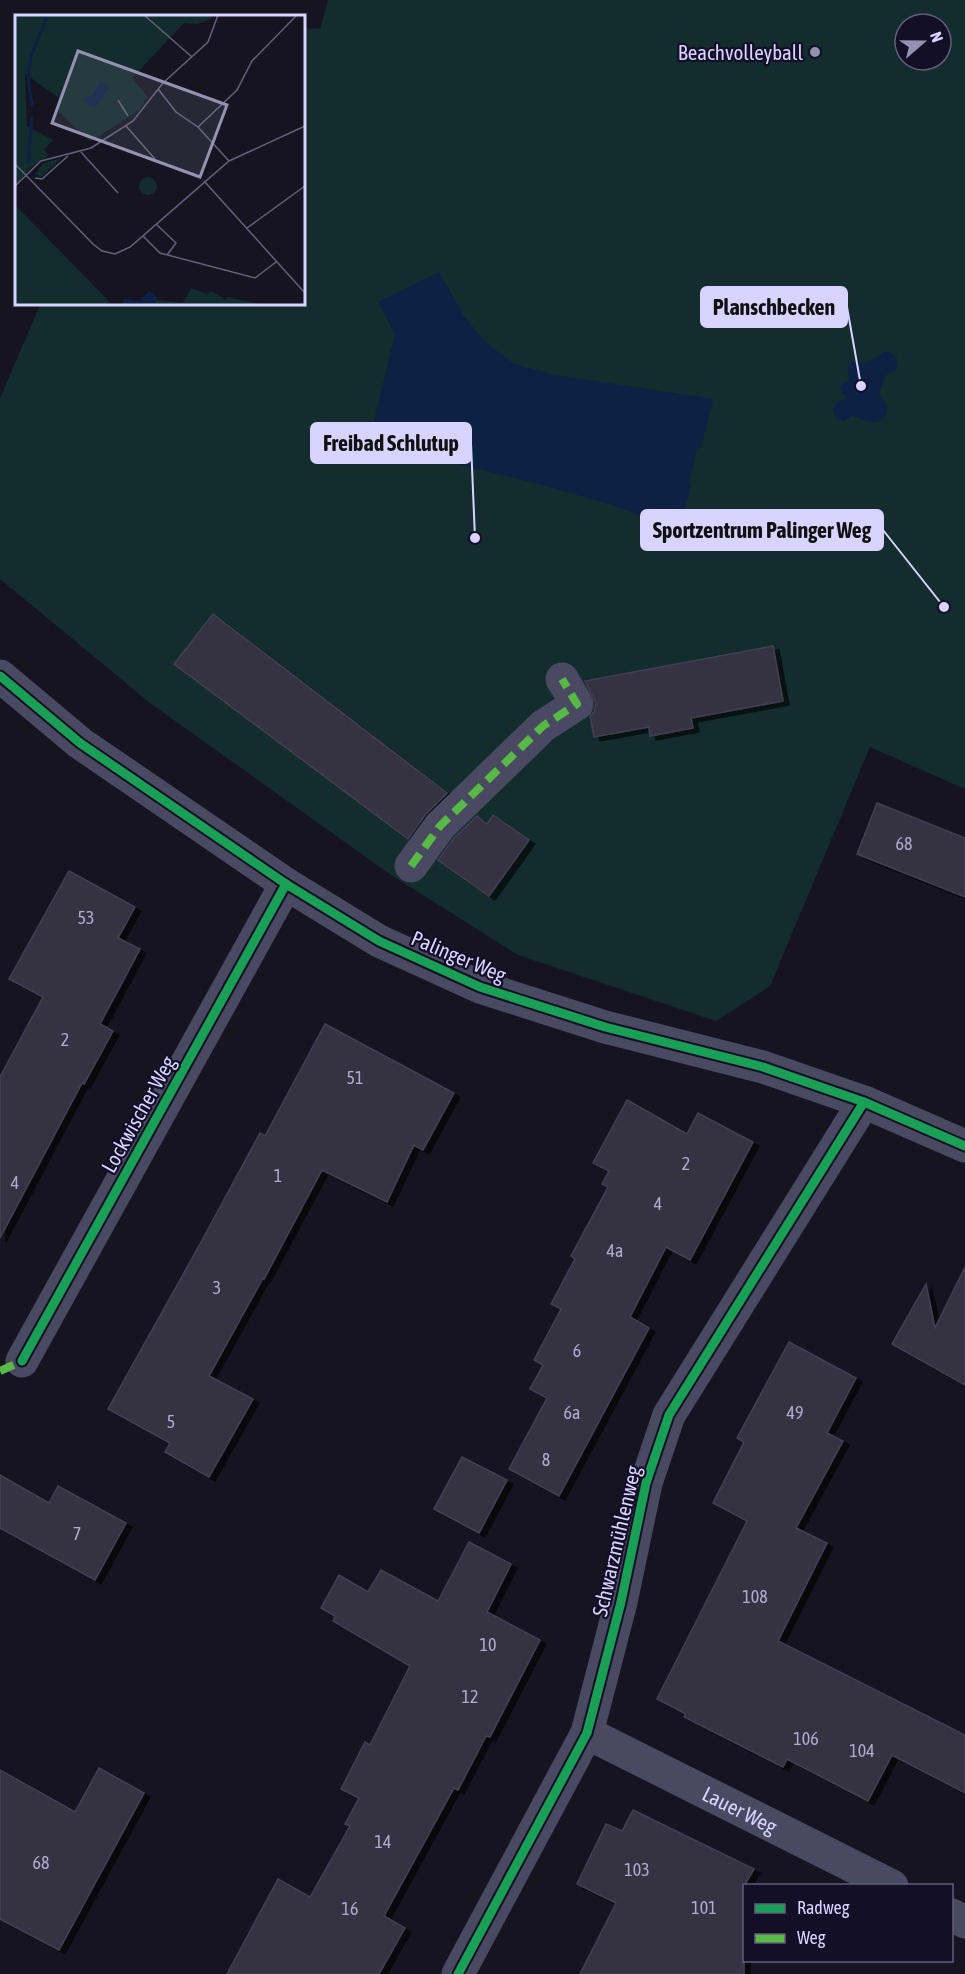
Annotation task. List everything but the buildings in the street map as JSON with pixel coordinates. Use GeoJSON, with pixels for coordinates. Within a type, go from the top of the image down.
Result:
{"type":"FeatureCollection","features":[{"type":"Feature","properties":{"kind":"street","name":"Palinger Weg"},"geometry":{"type":"LineString","coordinates":[[0,676],[80,743],[286,884],[379,941],[480,987],[605,1027],[763,1067],[864,1102],[965,1146]]}},
{"type":"Feature","properties":{"kind":"street"},"geometry":{"type":"LineString","coordinates":[[411,866],[440,826],[543,726],[577,704],[562,679]]}},
{"type":"Feature","properties":{"kind":"street","name":"Lockwischer Weg"},"geometry":{"type":"LineString","coordinates":[[22,1361],[286,884]]}},
{"type":"Feature","properties":{"kind":"street","name":"Schwarzmühlenweg"},"geometry":{"type":"LineString","coordinates":[[458,1974],[587,1733],[621,1602],[646,1483],[669,1415],[864,1102]]}},
{"type":"Feature","properties":{"kind":"street","name":"Lauer Weg"},"geometry":{"type":"LineString","coordinates":[[587,1733],[888,1884]]}},
{"type":"Feature","properties":{"kind":"green space"},"geometry":{"type":"Polygon","coordinates":[[[328,0],[965,0],[965,789],[870,747],[770,986],[716,1021],[518,955],[391,875],[150,703],[0,579],[0,398],[41,304],[304,304],[304,28],[320,29],[328,0]]]}},
{"type":"Feature","properties":{"kind":"water"},"geometry":{"type":"Polygon","coordinates":[[[439,272],[464,316],[485,342],[513,363],[550,374],[713,399],[701,448],[697,448],[689,483],[691,485],[679,532],[619,507],[546,486],[369,442],[395,334],[378,302],[439,272]]]}},
{"type":"Feature","properties":{"kind":"water"},"geometry":{"type":"Polygon","coordinates":[[[884,352],[894,355],[897,363],[896,370],[885,376],[879,395],[886,405],[887,410],[884,417],[876,422],[852,416],[844,421],[837,419],[833,410],[837,402],[844,400],[846,396],[841,392],[840,387],[844,382],[849,381],[848,365],[857,360],[865,364],[884,352]]]}},
{"type":"Feature","properties":{"kind":"marked path"},"geometry":{"type":"LineString","coordinates":[[411,866],[440,826],[543,726],[577,704],[562,679]]}},
{"type":"Feature","properties":{"kind":"marked path"},"geometry":{"type":"LineString","coordinates":[[0,1371],[22,1361]]}},
{"type":"Feature","properties":{"kind":"cycle path"},"geometry":{"type":"LineString","coordinates":[[0,676],[80,743],[286,884],[379,941],[480,987],[605,1027],[763,1067],[864,1102],[965,1146]]}},
{"type":"Feature","properties":{"kind":"cycle path"},"geometry":{"type":"LineString","coordinates":[[22,1361],[286,884]]}},
{"type":"Feature","properties":{"kind":"cycle path"},"geometry":{"type":"LineString","coordinates":[[458,1974],[587,1733],[621,1602],[646,1483],[669,1415],[864,1102]]}},
{"type":"Feature","properties":{"kind":"place","name":"Beachvolleyball"},"geometry":{"type":"Point","coordinates":[815,52]}},
{"type":"Feature","properties":{"kind":"place","name":"Planschbecken"},"geometry":{"type":"Point","coordinates":[861,386]}},
{"type":"Feature","properties":{"kind":"place","name":"Freibad Schlutup"},"geometry":{"type":"Point","coordinates":[475,538]}},
{"type":"Feature","properties":{"kind":"place","name":"Sportzentrum Palinger Weg"},"geometry":{"type":"Point","coordinates":[944,607]}}]}
